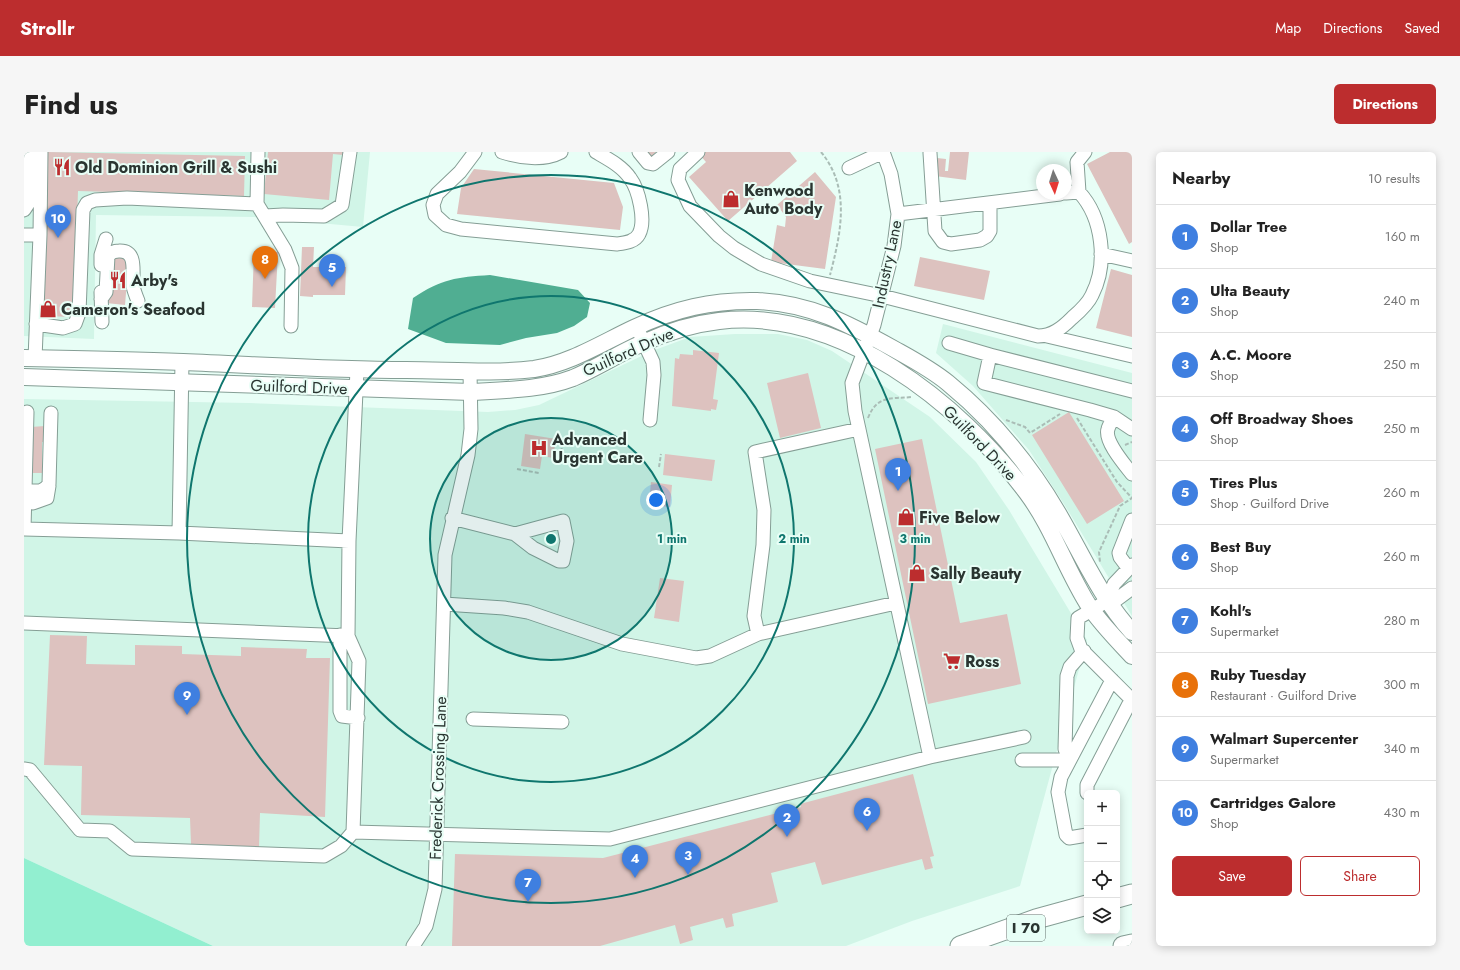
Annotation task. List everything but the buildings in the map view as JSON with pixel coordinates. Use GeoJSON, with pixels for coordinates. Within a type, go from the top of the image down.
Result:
{"type":"FeatureCollection","features":[{"type":"Feature","properties":{"kind":"highway"},"geometry":{"type":"LineString","coordinates":[[1120,897],[1132,894]]}},
{"type":"Feature","properties":{"kind":"highway"},"geometry":{"type":"LineString","coordinates":[[1120,907],[1132,905]]}},
{"type":"Feature","properties":{"kind":"highway"},"geometry":{"type":"LineString","coordinates":[[960,946],[1036,919],[1084,906]]}},
{"type":"Feature","properties":{"kind":"highway","name":"I 70"},"geometry":{"type":"LineString","coordinates":[[965,946],[1038,925],[1084,915]]}},
{"type":"Feature","properties":{"kind":"highway"},"geometry":{"type":"LineString","coordinates":[[1123,946],[1132,944]]}},
{"type":"Feature","properties":{"kind":"main road","name":"Guilford Drive"},"geometry":{"type":"LineString","coordinates":[[29,358],[182,362],[357,370],[470,370],[538,368],[586,351],[656,318],[700,304],[756,301],[796,306],[846,322],[922,365],[946,382],[984,416],[1015,449],[1038,479],[1107,602],[1132,632]]}},
{"type":"Feature","properties":{"kind":"main road","name":"Guilford Drive"},"geometry":{"type":"LineString","coordinates":[[24,377],[471,392],[525,388],[564,380],[587,371],[644,342],[676,330],[699,324],[743,319],[763,320],[802,326],[829,335],[878,359],[936,398],[984,444],[1027,494],[1042,515],[1092,610],[1112,636],[1132,656]]}},
{"type":"Feature","properties":{"kind":"street"},"geometry":{"type":"LineString","coordinates":[[24,210],[28,204],[29,162],[32,152]]}},
{"type":"Feature","properties":{"kind":"street"},"geometry":{"type":"LineString","coordinates":[[29,358],[36,324],[40,235],[40,152]]}},
{"type":"Feature","properties":{"kind":"street"},"geometry":{"type":"LineString","coordinates":[[258,152],[257,204],[285,250],[292,268],[291,326]]}},
{"type":"Feature","properties":{"kind":"street"},"geometry":{"type":"LineString","coordinates":[[265,216],[324,216],[342,205],[350,152]]}},
{"type":"Feature","properties":{"kind":"street"},"geometry":{"type":"LineString","coordinates":[[475,152],[460,172],[437,194],[433,205],[435,215],[446,225],[461,229],[617,244],[629,243],[639,235],[642,225],[640,203],[631,179],[621,168],[596,152]]}},
{"type":"Feature","properties":{"kind":"street"},"geometry":{"type":"LineString","coordinates":[[502,152],[534,157],[551,157],[561,152]]}},
{"type":"Feature","properties":{"kind":"street"},"geometry":{"type":"LineString","coordinates":[[639,152],[648,163],[654,164],[668,152]]}},
{"type":"Feature","properties":{"kind":"street"},"geometry":{"type":"LineString","coordinates":[[698,152],[680,169],[678,180],[690,206],[719,236],[734,248],[762,264],[783,273],[827,285],[882,296],[1038,336],[1048,336],[1132,356]]}},
{"type":"Feature","properties":{"kind":"street"},"geometry":{"type":"LineString","coordinates":[[1048,336],[1066,324],[1092,296],[1098,278],[1101,254],[1099,231],[1087,200],[1079,192],[1076,162],[1085,152]]}},
{"type":"Feature","properties":{"kind":"street"},"geometry":{"type":"LineString","coordinates":[[849,168],[887,153]]}},
{"type":"Feature","properties":{"kind":"street","name":"Industry Lane"},"geometry":{"type":"LineString","coordinates":[[887,153],[898,214],[894,246],[882,296],[870,336],[852,383],[855,411],[864,426],[896,603],[930,757]]}},
{"type":"Feature","properties":{"kind":"street"},"geometry":{"type":"LineString","coordinates":[[930,153],[936,231],[943,242],[951,244],[980,240],[987,236],[990,231],[990,203]]}},
{"type":"Feature","properties":{"kind":"street"},"geometry":{"type":"LineString","coordinates":[[1072,193],[1079,192]]}},
{"type":"Feature","properties":{"kind":"street"},"geometry":{"type":"LineString","coordinates":[[898,214],[1036,197]]}},
{"type":"Feature","properties":{"kind":"street"},"geometry":{"type":"LineString","coordinates":[[36,324],[64,328],[75,324],[79,313],[83,210],[86,204],[95,200],[127,198],[257,204]]}},
{"type":"Feature","properties":{"kind":"street"},"geometry":{"type":"LineString","coordinates":[[24,235],[40,235]]}},
{"type":"Feature","properties":{"kind":"street"},"geometry":{"type":"LineString","coordinates":[[102,322],[101,255],[106,239]]}},
{"type":"Feature","properties":{"kind":"street"},"geometry":{"type":"LineString","coordinates":[[101,300],[106,292],[108,256],[111,252],[123,251],[129,254],[133,259],[133,287],[138,301]]}},
{"type":"Feature","properties":{"kind":"street"},"geometry":{"type":"LineString","coordinates":[[1101,254],[1132,261]]}},
{"type":"Feature","properties":{"kind":"street"},"geometry":{"type":"LineString","coordinates":[[636,327],[652,362],[654,375],[650,420]]}},
{"type":"Feature","properties":{"kind":"street"},"geometry":{"type":"LineString","coordinates":[[949,343],[990,355],[1132,391]]}},
{"type":"Feature","properties":{"kind":"street"},"geometry":{"type":"LineString","coordinates":[[990,355],[984,383],[1114,417],[1132,429]]}},
{"type":"Feature","properties":{"kind":"street"},"geometry":{"type":"LineString","coordinates":[[179,533],[182,362]]}},
{"type":"Feature","properties":{"kind":"street"},"geometry":{"type":"LineString","coordinates":[[357,370],[340,711],[342,716],[358,718]]}},
{"type":"Feature","properties":{"kind":"street","name":"Frederick Crossing Lane"},"geometry":{"type":"LineString","coordinates":[[413,946],[426,926],[435,889],[435,834],[445,555],[452,518],[468,455],[471,392],[470,370]]}},
{"type":"Feature","properties":{"kind":"street"},"geometry":{"type":"LineString","coordinates":[[27,412],[24,529],[179,533],[349,541]]}},
{"type":"Feature","properties":{"kind":"street"},"geometry":{"type":"LineString","coordinates":[[25,494],[27,490],[40,492],[46,489],[49,484],[51,413]]}},
{"type":"Feature","properties":{"kind":"street"},"geometry":{"type":"LineString","coordinates":[[1114,417],[1107,433],[1120,459],[1132,474]]}},
{"type":"Feature","properties":{"kind":"street"},"geometry":{"type":"LineString","coordinates":[[758,634],[754,616],[762,545],[764,510],[755,452],[864,426]]}},
{"type":"Feature","properties":{"kind":"street"},"geometry":{"type":"LineString","coordinates":[[452,518],[515,534]]}},
{"type":"Feature","properties":{"kind":"street"},"geometry":{"type":"LineString","coordinates":[[1107,602],[1114,584],[1131,567],[1120,557],[1119,553],[1132,520]]}},
{"type":"Feature","properties":{"kind":"street"},"geometry":{"type":"LineString","coordinates":[[1087,790],[1087,785],[1130,702],[1129,697],[1084,651],[1077,638],[1078,618],[1107,602],[1116,600],[1132,588]]}},
{"type":"Feature","properties":{"kind":"street"},"geometry":{"type":"LineString","coordinates":[[444,604],[497,607],[528,612],[622,644],[696,658],[710,656],[758,634],[896,603]]}},
{"type":"Feature","properties":{"kind":"street"},"geometry":{"type":"LineString","coordinates":[[24,623],[344,636]]}},
{"type":"Feature","properties":{"kind":"street"},"geometry":{"type":"LineString","coordinates":[[24,769],[30,770],[80,830],[110,831],[132,849],[324,856],[341,846],[353,832],[359,660],[344,636]]}},
{"type":"Feature","properties":{"kind":"street"},"geometry":{"type":"LineString","coordinates":[[1070,760],[1065,749],[1067,676],[1070,667],[1084,651]]}},
{"type":"Feature","properties":{"kind":"street"},"geometry":{"type":"LineString","coordinates":[[1084,836],[1069,838],[1066,835],[1058,792],[1061,777],[1112,680]]}},
{"type":"Feature","properties":{"kind":"street"},"geometry":{"type":"LineString","coordinates":[[473,720],[562,722]]}},
{"type":"Feature","properties":{"kind":"street"},"geometry":{"type":"LineString","coordinates":[[353,832],[610,839],[930,757],[1024,737]]}},
{"type":"Feature","properties":{"kind":"street"},"geometry":{"type":"LineString","coordinates":[[1022,760],[1070,760]]}},
{"type":"Feature","properties":{"kind":"path"},"geometry":{"type":"LineString","coordinates":[[820,152],[830,166],[836,180],[842,205],[840,234],[827,285]]}},
{"type":"Feature","properties":{"kind":"path"},"geometry":{"type":"LineString","coordinates":[[864,426],[874,406],[891,397],[911,397],[915,393]]}},
{"type":"Feature","properties":{"kind":"path"},"geometry":{"type":"LineString","coordinates":[[1001,419],[1025,427],[1030,433],[1062,413]]}},
{"type":"Feature","properties":{"kind":"path"},"geometry":{"type":"LineString","coordinates":[[1074,413],[1117,482],[1132,498],[1120,506],[1099,552],[1100,564]]}},
{"type":"Feature","properties":{"kind":"path"},"geometry":{"type":"LineString","coordinates":[[560,458],[563,440]]}},
{"type":"Feature","properties":{"kind":"path"},"geometry":{"type":"LineString","coordinates":[[659,467],[661,454]]}},
{"type":"Feature","properties":{"kind":"path"},"geometry":{"type":"LineString","coordinates":[[517,469],[539,473]]}},
{"type":"Feature","properties":{"kind":"shaded area"},"geometry":{"type":"Polygon","coordinates":[[[24,152],[370,152],[363,227],[254,217],[96,215],[94,339],[24,336],[24,152]]]}},
{"type":"Feature","properties":{"kind":"shaded area"},"geometry":{"type":"Polygon","coordinates":[[[490,275],[578,290],[590,303],[587,317],[574,326],[557,333],[526,338],[500,345],[446,343],[408,329],[413,298],[432,287],[450,280],[490,275]]]}},
{"type":"Feature","properties":{"kind":"shaded area"},"geometry":{"type":"Polygon","coordinates":[[[943,324],[1132,373],[1132,616],[1064,504],[1029,450],[973,386],[936,353],[943,324]]]}},
{"type":"Feature","properties":{"kind":"shaded area"},"geometry":{"type":"Polygon","coordinates":[[[735,334],[778,334],[807,340],[832,351],[930,417],[976,462],[1009,510],[1087,640],[1020,886],[912,921],[846,946],[213,946],[24,858],[24,399],[249,403],[488,412],[515,410],[539,405],[652,351],[690,337],[735,334]]]}},
{"type":"Feature","properties":{"kind":"shaded area"},"geometry":{"type":"Polygon","coordinates":[[[24,858],[213,946],[24,946],[24,858]]]}},
{"type":"Feature","properties":{"kind":"place","name":"Old Dominion Grill & Sushi"},"geometry":{"type":"Point","coordinates":[62,167]}},
{"type":"Feature","properties":{"kind":"place","name":"Kenwood Auto Body"},"geometry":{"type":"Point","coordinates":[731,199]}},
{"type":"Feature","properties":{"kind":"place","name":"Cartridges Galore"},"geometry":{"type":"Point","coordinates":[58,238]}},
{"type":"Feature","properties":{"kind":"place","name":"Ruby Tuesday"},"geometry":{"type":"Point","coordinates":[265,279]}},
{"type":"Feature","properties":{"kind":"place","name":"Arby's"},"geometry":{"type":"Point","coordinates":[118,280]}},
{"type":"Feature","properties":{"kind":"place","name":"Tires Plus"},"geometry":{"type":"Point","coordinates":[332,287]}},
{"type":"Feature","properties":{"kind":"place","name":"Cameron's Seafood"},"geometry":{"type":"Point","coordinates":[48,309]}},
{"type":"Feature","properties":{"kind":"place","name":"Advanced Urgent Care"},"geometry":{"type":"Point","coordinates":[539,448]}},
{"type":"Feature","properties":{"kind":"place","name":"Dollar Tree"},"geometry":{"type":"Point","coordinates":[898,491]}},
{"type":"Feature","properties":{"kind":"place","name":"Five Below"},"geometry":{"type":"Point","coordinates":[906,517]}},
{"type":"Feature","properties":{"kind":"place","name":"Sally Beauty"},"geometry":{"type":"Point","coordinates":[917,573]}},
{"type":"Feature","properties":{"kind":"place","name":"Ross"},"geometry":{"type":"Point","coordinates":[952,661]}},
{"type":"Feature","properties":{"kind":"place","name":"Walmart Supercenter"},"geometry":{"type":"Point","coordinates":[187,715]}},
{"type":"Feature","properties":{"kind":"place","name":"Best Buy"},"geometry":{"type":"Point","coordinates":[867,831]}},
{"type":"Feature","properties":{"kind":"place","name":"Ulta Beauty"},"geometry":{"type":"Point","coordinates":[787,837]}},
{"type":"Feature","properties":{"kind":"place","name":"A.C. Moore"},"geometry":{"type":"Point","coordinates":[688,875]}},
{"type":"Feature","properties":{"kind":"place","name":"Off Broadway Shoes"},"geometry":{"type":"Point","coordinates":[635,878]}},
{"type":"Feature","properties":{"kind":"place","name":"Kohl's"},"geometry":{"type":"Point","coordinates":[528,902]}}]}
